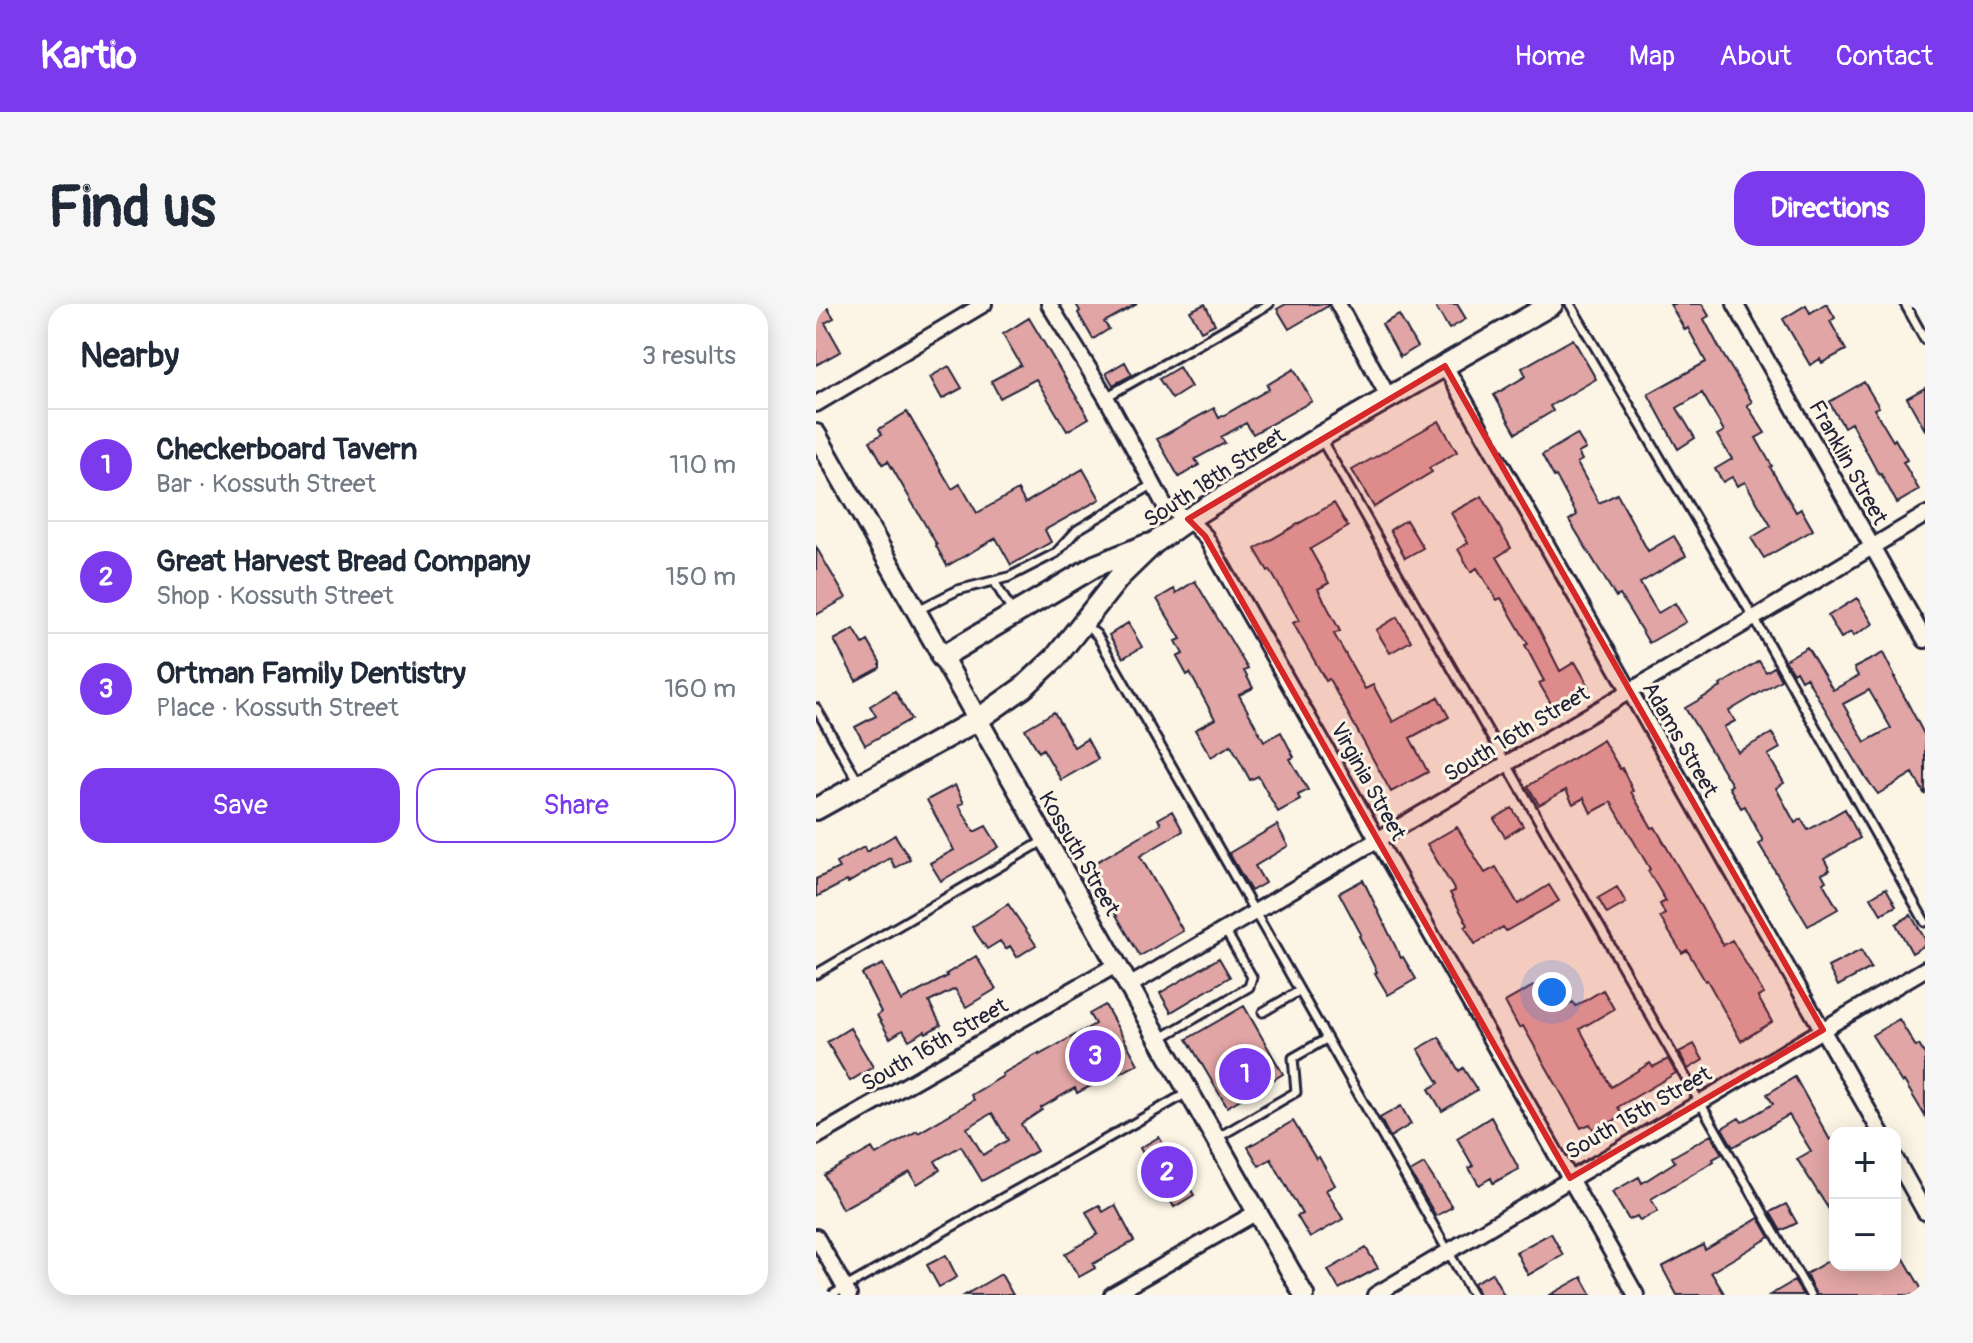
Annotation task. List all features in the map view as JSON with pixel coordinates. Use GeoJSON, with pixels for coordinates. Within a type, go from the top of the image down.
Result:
{"type":"FeatureCollection","features":[{"type":"Feature","properties":{"kind":"main road","name":"South 18th Street"},"geometry":{"type":"LineString","coordinates":[[816,809],[977,720],[1024,687],[1055,658],[1120,576],[1154,543],[1188,519],[1320,437],[1552,304]]}},
{"type":"Feature","properties":{"kind":"main road"},"geometry":{"type":"LineString","coordinates":[[942,657],[1095,566],[1154,543]]}},
{"type":"Feature","properties":{"kind":"street"},"geometry":{"type":"LineString","coordinates":[[816,404],[984,304]]}},
{"type":"Feature","properties":{"kind":"street","name":"Virginia Street"},"geometry":{"type":"LineString","coordinates":[[1049,304],[1106,397],[1165,506],[1188,519],[1205,536],[1636,1295]]}},
{"type":"Feature","properties":{"kind":"street"},"geometry":{"type":"LineString","coordinates":[[1338,304],[1389,398]]}},
{"type":"Feature","properties":{"kind":"street","name":"Franklin Street"},"geometry":{"type":"LineString","coordinates":[[1735,304],[1925,640]]}},
{"type":"Feature","properties":{"kind":"street","name":"Adams Street"},"geometry":{"type":"LineString","coordinates":[[1445,366],[1878,1127]]}},
{"type":"Feature","properties":{"kind":"street","name":"Kossuth Street"},"geometry":{"type":"LineString","coordinates":[[816,434],[1304,1295]]}},
{"type":"Feature","properties":{"kind":"street","name":"South 16th Street"},"geometry":{"type":"LineString","coordinates":[[1129,986],[1925,515]]}},
{"type":"Feature","properties":{"kind":"street","name":"South 16th Street"},"geometry":{"type":"LineString","coordinates":[[816,1137],[1116,965]]}},
{"type":"Feature","properties":{"kind":"street","name":"South 15th Street"},"geometry":{"type":"LineString","coordinates":[[1375,1295],[1925,969]]}},
{"type":"Feature","properties":{"kind":"street"},"geometry":{"type":"LineString","coordinates":[[1901,1169],[1925,1212]]}},
{"type":"Feature","properties":{"kind":"street"},"geometry":{"type":"LineString","coordinates":[[1112,1295],[1257,1212]]}},
{"type":"Feature","properties":{"kind":"street"},"geometry":{"type":"LineString","coordinates":[[816,1237],[842,1293]]}},
{"type":"Feature","properties":{"kind":"lane"},"geometry":{"type":"LineString","coordinates":[[1106,397],[1269,304]]}},
{"type":"Feature","properties":{"kind":"lane"},"geometry":{"type":"LineString","coordinates":[[1570,304],[1754,618],[1925,922]]}},
{"type":"Feature","properties":{"kind":"lane"},"geometry":{"type":"LineString","coordinates":[[1905,304],[1925,340]]}},
{"type":"Feature","properties":{"kind":"lane"},"geometry":{"type":"LineString","coordinates":[[1320,437],[1810,1295]]}},
{"type":"Feature","properties":{"kind":"lane"},"geometry":{"type":"LineString","coordinates":[[916,611],[958,590],[1009,577],[1056,553],[1077,530],[1152,485]]}},
{"type":"Feature","properties":{"kind":"lane"},"geometry":{"type":"LineString","coordinates":[[994,581],[1014,614]]}},
{"type":"Feature","properties":{"kind":"lane"},"geometry":{"type":"LineString","coordinates":[[1082,622],[1097,635],[1473,1295]]}},
{"type":"Feature","properties":{"kind":"lane"},"geometry":{"type":"LineString","coordinates":[[816,708],[860,784]]}},
{"type":"Feature","properties":{"kind":"lane"},"geometry":{"type":"LineString","coordinates":[[816,974],[1045,840]]}},
{"type":"Feature","properties":{"kind":"lane"},"geometry":{"type":"LineString","coordinates":[[1159,1040],[1249,987],[1252,977],[1225,930]]}},
{"type":"Feature","properties":{"kind":"lane"},"geometry":{"type":"LineString","coordinates":[[1263,1012],[1299,991]]}},
{"type":"Feature","properties":{"kind":"lane"},"geometry":{"type":"LineString","coordinates":[[1215,1139],[1296,1092],[1293,1058],[1326,1039]]}},
{"type":"Feature","properties":{"kind":"lane"},"geometry":{"type":"LineString","coordinates":[[842,1293],[1188,1092]]}},
{"type":"Feature","properties":{"kind":"highlighted area"},"geometry":{"type":"Polygon","coordinates":[[[1445,366],[1823,1030],[1570,1178],[1205,536],[1188,519],[1445,366]]]}},
{"type":"Feature","properties":{"kind":"building"},"geometry":{"type":"Polygon","coordinates":[[[816,304],[825,304],[834,318],[825,323],[841,351],[816,365],[816,304]]]}},
{"type":"Feature","properties":{"kind":"building"},"geometry":{"type":"Polygon","coordinates":[[[1076,304],[1137,304],[1104,322],[1109,329],[1093,339],[1076,304]]]}},
{"type":"Feature","properties":{"kind":"building"},"geometry":{"type":"Polygon","coordinates":[[[1205,304],[1215,324],[1201,331],[1190,311],[1205,304]]]}},
{"type":"Feature","properties":{"kind":"building"},"geometry":{"type":"Polygon","coordinates":[[[1286,304],[1328,306],[1289,329],[1277,309],[1286,304]]]}},
{"type":"Feature","properties":{"kind":"building"},"geometry":{"type":"Polygon","coordinates":[[[1434,304],[1457,304],[1466,319],[1449,329],[1434,304]]]}},
{"type":"Feature","properties":{"kind":"building"},"geometry":{"type":"Polygon","coordinates":[[[1670,304],[1702,304],[1709,316],[1704,319],[1752,402],[1747,405],[1765,433],[1756,438],[1770,467],[1796,512],[1801,509],[1813,530],[1764,558],[1751,538],[1771,526],[1745,482],[1737,486],[1732,477],[1723,482],[1715,469],[1732,459],[1717,435],[1724,431],[1702,393],[1677,408],[1695,438],[1678,449],[1648,394],[1706,362],[1688,328],[1685,330],[1670,304]]]}},
{"type":"Feature","properties":{"kind":"building"},"geometry":{"type":"Polygon","coordinates":[[[1825,304],[1835,318],[1830,321],[1846,350],[1822,363],[1820,359],[1810,365],[1783,319],[1806,305],[1810,313],[1825,304]]]}},
{"type":"Feature","properties":{"kind":"building"},"geometry":{"type":"Polygon","coordinates":[[[1399,315],[1417,347],[1400,357],[1382,324],[1399,315]]]}},
{"type":"Feature","properties":{"kind":"building"},"geometry":{"type":"Polygon","coordinates":[[[1029,318],[1089,418],[1067,431],[1036,379],[1000,398],[991,381],[1021,365],[1003,334],[1029,318]]]}},
{"type":"Feature","properties":{"kind":"building"},"geometry":{"type":"Polygon","coordinates":[[[1573,339],[1596,379],[1550,406],[1553,411],[1516,433],[1494,395],[1526,376],[1522,368],[1573,339]]]}},
{"type":"Feature","properties":{"kind":"building"},"geometry":{"type":"Polygon","coordinates":[[[1125,362],[1132,375],[1113,385],[1106,373],[1125,362]]]}},
{"type":"Feature","properties":{"kind":"building"},"geometry":{"type":"Polygon","coordinates":[[[949,366],[962,388],[942,399],[930,377],[949,366]]]}},
{"type":"Feature","properties":{"kind":"building"},"geometry":{"type":"Polygon","coordinates":[[[1179,367],[1191,387],[1172,399],[1159,379],[1179,367]]]}},
{"type":"Feature","properties":{"kind":"building"},"geometry":{"type":"Polygon","coordinates":[[[1294,369],[1312,401],[1253,434],[1246,423],[1221,437],[1225,443],[1195,459],[1199,465],[1179,477],[1157,439],[1214,408],[1219,418],[1269,389],[1267,385],[1294,369]]]}},
{"type":"Feature","properties":{"kind":"building"},"geometry":{"type":"Polygon","coordinates":[[[1864,382],[1879,407],[1874,409],[1907,460],[1903,462],[1919,490],[1897,503],[1851,423],[1844,427],[1829,402],[1864,382]]]}},
{"type":"Feature","properties":{"kind":"building"},"geometry":{"type":"Polygon","coordinates":[[[1925,388],[1925,430],[1907,398],[1925,388]]]}},
{"type":"Feature","properties":{"kind":"building"},"geometry":{"type":"Polygon","coordinates":[[[907,412],[952,489],[960,484],[977,513],[1018,490],[1025,503],[1083,469],[1100,499],[1045,530],[1051,542],[1011,565],[996,538],[947,566],[888,461],[883,464],[870,441],[882,434],[879,429],[907,412]]]}},
{"type":"Feature","properties":{"kind":"building"},"geometry":{"type":"Polygon","coordinates":[[[1439,421],[1457,452],[1429,468],[1432,472],[1374,507],[1352,470],[1439,421]]]}},
{"type":"Feature","properties":{"kind":"building"},"geometry":{"type":"Polygon","coordinates":[[[1577,434],[1586,449],[1578,453],[1582,460],[1577,463],[1599,503],[1617,494],[1648,551],[1674,536],[1686,556],[1640,583],[1658,613],[1675,603],[1686,622],[1649,643],[1620,595],[1616,597],[1569,520],[1577,515],[1542,455],[1577,434]]]}},
{"type":"Feature","properties":{"kind":"building"},"geometry":{"type":"Polygon","coordinates":[[[1482,496],[1511,548],[1497,557],[1560,671],[1575,662],[1589,686],[1553,707],[1539,683],[1544,681],[1525,645],[1528,644],[1501,598],[1497,600],[1477,568],[1471,572],[1458,549],[1468,543],[1451,513],[1482,496]]]}},
{"type":"Feature","properties":{"kind":"building"},"geometry":{"type":"Polygon","coordinates":[[[1334,503],[1348,527],[1310,549],[1329,583],[1318,589],[1340,631],[1334,634],[1365,689],[1373,685],[1393,722],[1438,697],[1449,717],[1410,738],[1428,772],[1391,792],[1329,679],[1326,681],[1293,623],[1299,620],[1255,549],[1334,503]]]}},
{"type":"Feature","properties":{"kind":"building"},"geometry":{"type":"Polygon","coordinates":[[[1406,520],[1423,548],[1405,558],[1390,530],[1406,520]]]}},
{"type":"Feature","properties":{"kind":"building"},"geometry":{"type":"Polygon","coordinates":[[[816,547],[846,598],[816,615],[816,547]]]}},
{"type":"Feature","properties":{"kind":"building"},"geometry":{"type":"Polygon","coordinates":[[[1195,581],[1248,669],[1244,671],[1253,688],[1239,695],[1264,741],[1281,732],[1294,757],[1290,759],[1308,790],[1298,795],[1300,800],[1278,812],[1258,776],[1250,780],[1231,745],[1211,757],[1195,730],[1215,719],[1190,673],[1187,675],[1177,657],[1183,654],[1176,641],[1181,639],[1157,599],[1174,589],[1176,593],[1195,581]]]}},
{"type":"Feature","properties":{"kind":"building"},"geometry":{"type":"Polygon","coordinates":[[[1857,598],[1873,624],[1853,636],[1851,632],[1841,638],[1828,616],[1857,598]]]}},
{"type":"Feature","properties":{"kind":"building"},"geometry":{"type":"Polygon","coordinates":[[[1397,617],[1411,641],[1390,653],[1376,630],[1397,617]]]}},
{"type":"Feature","properties":{"kind":"building"},"geometry":{"type":"Polygon","coordinates":[[[1128,623],[1142,647],[1123,658],[1109,635],[1128,623]]]}},
{"type":"Feature","properties":{"kind":"building"},"geometry":{"type":"Polygon","coordinates":[[[854,629],[863,644],[868,641],[880,662],[880,668],[856,681],[834,640],[854,629]]]}},
{"type":"Feature","properties":{"kind":"building"},"geometry":{"type":"Polygon","coordinates":[[[1807,647],[1833,690],[1858,676],[1854,668],[1883,653],[1925,736],[1925,795],[1913,773],[1878,794],[1806,677],[1801,680],[1785,660],[1807,647]],[[1869,690],[1843,704],[1865,742],[1891,728],[1869,690]]]}},
{"type":"Feature","properties":{"kind":"building"},"geometry":{"type":"Polygon","coordinates":[[[1759,661],[1766,672],[1774,667],[1781,680],[1729,711],[1735,721],[1724,727],[1738,752],[1772,733],[1780,748],[1768,755],[1784,783],[1776,788],[1795,823],[1801,819],[1808,830],[1845,809],[1860,838],[1824,859],[1830,870],[1822,874],[1826,881],[1823,883],[1838,909],[1808,926],[1759,844],[1763,841],[1745,806],[1741,808],[1729,787],[1732,785],[1685,708],[1759,661]]]}},
{"type":"Feature","properties":{"kind":"building"},"geometry":{"type":"Polygon","coordinates":[[[895,691],[911,719],[865,745],[855,727],[876,716],[870,706],[895,691]]]}},
{"type":"Feature","properties":{"kind":"building"},"geometry":{"type":"Polygon","coordinates":[[[1054,712],[1074,747],[1087,739],[1098,759],[1061,780],[1043,749],[1039,752],[1025,729],[1054,712]]]}},
{"type":"Feature","properties":{"kind":"building"},"geometry":{"type":"Polygon","coordinates":[[[1603,740],[1723,945],[1732,940],[1764,994],[1758,997],[1772,1022],[1741,1041],[1707,980],[1687,950],[1682,953],[1660,917],[1665,914],[1660,904],[1666,901],[1611,802],[1591,813],[1584,798],[1573,804],[1566,790],[1539,805],[1528,786],[1603,740]]]}},
{"type":"Feature","properties":{"kind":"building"},"geometry":{"type":"Polygon","coordinates":[[[955,785],[964,803],[959,805],[974,832],[986,826],[999,847],[941,881],[930,863],[954,850],[927,800],[955,785]]]}},
{"type":"Feature","properties":{"kind":"building"},"geometry":{"type":"Polygon","coordinates":[[[1512,808],[1523,826],[1505,837],[1494,819],[1512,808]]]}},
{"type":"Feature","properties":{"kind":"building"},"geometry":{"type":"Polygon","coordinates":[[[1172,811],[1183,831],[1140,856],[1183,931],[1140,956],[1088,867],[1161,824],[1158,819],[1172,811]]]}},
{"type":"Feature","properties":{"kind":"building"},"geometry":{"type":"Polygon","coordinates":[[[1277,825],[1288,846],[1255,866],[1265,883],[1251,891],[1229,853],[1277,825]]]}},
{"type":"Feature","properties":{"kind":"building"},"geometry":{"type":"Polygon","coordinates":[[[1457,827],[1485,873],[1496,867],[1518,904],[1549,885],[1559,901],[1506,931],[1503,927],[1475,944],[1450,893],[1455,891],[1427,844],[1457,827]]]}},
{"type":"Feature","properties":{"kind":"building"},"geometry":{"type":"Polygon","coordinates":[[[895,835],[910,859],[895,868],[890,858],[848,883],[816,897],[816,879],[839,868],[836,863],[864,847],[866,852],[895,835]]]}},
{"type":"Feature","properties":{"kind":"building"},"geometry":{"type":"Polygon","coordinates":[[[1363,880],[1401,958],[1416,979],[1388,995],[1339,893],[1363,880]]]}},
{"type":"Feature","properties":{"kind":"building"},"geometry":{"type":"Polygon","coordinates":[[[1617,887],[1626,903],[1607,914],[1598,898],[1617,887]]]}},
{"type":"Feature","properties":{"kind":"building"},"geometry":{"type":"Polygon","coordinates":[[[1886,888],[1896,906],[1881,914],[1871,897],[1886,888]]]}},
{"type":"Feature","properties":{"kind":"building"},"geometry":{"type":"Polygon","coordinates":[[[1008,904],[1036,945],[1017,957],[1010,946],[1006,949],[1000,941],[987,949],[972,927],[1008,904]]]}},
{"type":"Feature","properties":{"kind":"building"},"geometry":{"type":"Polygon","coordinates":[[[1911,915],[1925,939],[1925,945],[1912,953],[1896,924],[1911,915]]]}},
{"type":"Feature","properties":{"kind":"building"},"geometry":{"type":"Polygon","coordinates":[[[1861,950],[1871,968],[1838,986],[1828,967],[1861,950]]]}},
{"type":"Feature","properties":{"kind":"building"},"geometry":{"type":"Polygon","coordinates":[[[976,956],[996,989],[966,1007],[955,989],[929,1002],[941,1025],[909,1040],[903,1030],[890,1038],[877,1015],[881,1012],[862,974],[883,964],[901,1001],[948,976],[946,974],[976,956]]]}},
{"type":"Feature","properties":{"kind":"building"},"geometry":{"type":"Polygon","coordinates":[[[1219,958],[1230,977],[1171,1012],[1160,993],[1219,958]]]}},
{"type":"Feature","properties":{"kind":"building"},"geometry":{"type":"Polygon","coordinates":[[[1551,976],[1568,1005],[1573,1002],[1576,1006],[1603,990],[1614,1009],[1580,1029],[1611,1087],[1650,1063],[1653,1067],[1668,1059],[1676,1073],[1618,1107],[1623,1116],[1594,1131],[1590,1124],[1581,1128],[1523,1026],[1519,1028],[1505,1002],[1551,976]]]}},
{"type":"Feature","properties":{"kind":"building"},"geometry":{"type":"Polygon","coordinates":[[[1105,1005],[1138,1064],[1077,1093],[1075,1088],[1021,1124],[1037,1151],[982,1181],[961,1146],[935,1161],[940,1170],[917,1184],[910,1172],[842,1209],[824,1175],[872,1148],[876,1155],[974,1100],[971,1095],[1002,1074],[1095,1024],[1089,1014],[1105,1005]],[[992,1113],[967,1128],[983,1155],[1008,1140],[992,1113]]]}},
{"type":"Feature","properties":{"kind":"building"},"geometry":{"type":"Polygon","coordinates":[[[1244,1006],[1283,1074],[1227,1107],[1187,1039],[1244,1006]]]}},
{"type":"Feature","properties":{"kind":"building"},"geometry":{"type":"Polygon","coordinates":[[[1899,1019],[1916,1047],[1919,1045],[1925,1055],[1925,1116],[1872,1035],[1899,1019]]]}},
{"type":"Feature","properties":{"kind":"building"},"geometry":{"type":"Polygon","coordinates":[[[850,1028],[873,1067],[850,1081],[827,1042],[850,1028]]]}},
{"type":"Feature","properties":{"kind":"building"},"geometry":{"type":"Polygon","coordinates":[[[1439,1037],[1459,1071],[1463,1068],[1477,1090],[1442,1111],[1429,1089],[1439,1083],[1418,1049],[1439,1037]]]}},
{"type":"Feature","properties":{"kind":"building"},"geometry":{"type":"Polygon","coordinates":[[[1694,1044],[1703,1060],[1688,1069],[1679,1052],[1694,1044]]]}},
{"type":"Feature","properties":{"kind":"building"},"geometry":{"type":"Polygon","coordinates":[[[1795,1077],[1829,1138],[1829,1210],[1797,1159],[1811,1151],[1789,1115],[1733,1147],[1722,1128],[1739,1118],[1742,1122],[1773,1104],[1767,1094],[1795,1077]]]}},
{"type":"Feature","properties":{"kind":"building"},"geometry":{"type":"Polygon","coordinates":[[[1401,1106],[1411,1124],[1390,1137],[1380,1118],[1401,1106]]]}},
{"type":"Feature","properties":{"kind":"building"},"geometry":{"type":"Polygon","coordinates":[[[1491,1117],[1519,1169],[1493,1183],[1491,1178],[1479,1185],[1469,1168],[1473,1166],[1457,1138],[1491,1117]]]}},
{"type":"Feature","properties":{"kind":"building"},"geometry":{"type":"Polygon","coordinates":[[[1293,1121],[1335,1185],[1326,1190],[1343,1219],[1310,1238],[1297,1216],[1302,1214],[1271,1159],[1259,1166],[1248,1147],[1293,1121]]]}},
{"type":"Feature","properties":{"kind":"building"},"geometry":{"type":"Polygon","coordinates":[[[1711,1135],[1722,1154],[1651,1199],[1658,1211],[1640,1221],[1637,1216],[1629,1220],[1612,1192],[1639,1177],[1642,1183],[1675,1162],[1672,1157],[1711,1135]]]}},
{"type":"Feature","properties":{"kind":"building"},"geometry":{"type":"Polygon","coordinates":[[[1159,1137],[1194,1195],[1174,1207],[1140,1148],[1159,1137]]]}},
{"type":"Feature","properties":{"kind":"building"},"geometry":{"type":"Polygon","coordinates":[[[1424,1164],[1452,1207],[1436,1216],[1410,1172],[1424,1164]]]}},
{"type":"Feature","properties":{"kind":"building"},"geometry":{"type":"Polygon","coordinates":[[[1786,1204],[1797,1223],[1781,1231],[1770,1212],[1786,1204]]]}},
{"type":"Feature","properties":{"kind":"building"},"geometry":{"type":"Polygon","coordinates":[[[1099,1205],[1103,1212],[1115,1205],[1134,1241],[1093,1264],[1095,1268],[1079,1277],[1065,1254],[1098,1234],[1086,1212],[1099,1205]]]}},
{"type":"Feature","properties":{"kind":"building"},"geometry":{"type":"Polygon","coordinates":[[[1759,1218],[1770,1237],[1711,1272],[1725,1295],[1677,1295],[1662,1267],[1703,1245],[1705,1250],[1759,1218]]]}},
{"type":"Feature","properties":{"kind":"building"},"geometry":{"type":"Polygon","coordinates":[[[1551,1233],[1563,1255],[1528,1275],[1516,1252],[1551,1233]]]}},
{"type":"Feature","properties":{"kind":"building"},"geometry":{"type":"Polygon","coordinates":[[[1366,1248],[1378,1268],[1339,1289],[1328,1270],[1366,1248]]]}},
{"type":"Feature","properties":{"kind":"building"},"geometry":{"type":"Polygon","coordinates":[[[1901,1253],[1925,1295],[1816,1295],[1806,1274],[1829,1261],[1829,1271],[1901,1271],[1901,1253]]]}},
{"type":"Feature","properties":{"kind":"building"},"geometry":{"type":"Polygon","coordinates":[[[946,1255],[957,1277],[939,1287],[927,1265],[946,1255]]]}},
{"type":"Feature","properties":{"kind":"building"},"geometry":{"type":"Polygon","coordinates":[[[1492,1273],[1504,1295],[1479,1295],[1474,1283],[1492,1273]]]}},
{"type":"Feature","properties":{"kind":"building"},"geometry":{"type":"Polygon","coordinates":[[[1001,1274],[1013,1295],[965,1295],[1001,1274]]]}},
{"type":"Feature","properties":{"kind":"building"},"geometry":{"type":"Polygon","coordinates":[[[1582,1277],[1592,1295],[1550,1295],[1582,1277]]]}},
{"type":"Feature","properties":{"kind":"building"},"geometry":{"type":"Polygon","coordinates":[[[1794,1281],[1803,1295],[1770,1295],[1794,1281]]]}},
{"type":"Feature","properties":{"kind":"place","name":"Ortman Family Dentistry"},"geometry":{"type":"Point","coordinates":[1095,1056]}},
{"type":"Feature","properties":{"kind":"place","name":"Checkerboard Tavern"},"geometry":{"type":"Point","coordinates":[1245,1074]}},
{"type":"Feature","properties":{"kind":"place","name":"Great Harvest Bread Company"},"geometry":{"type":"Point","coordinates":[1167,1172]}}]}
